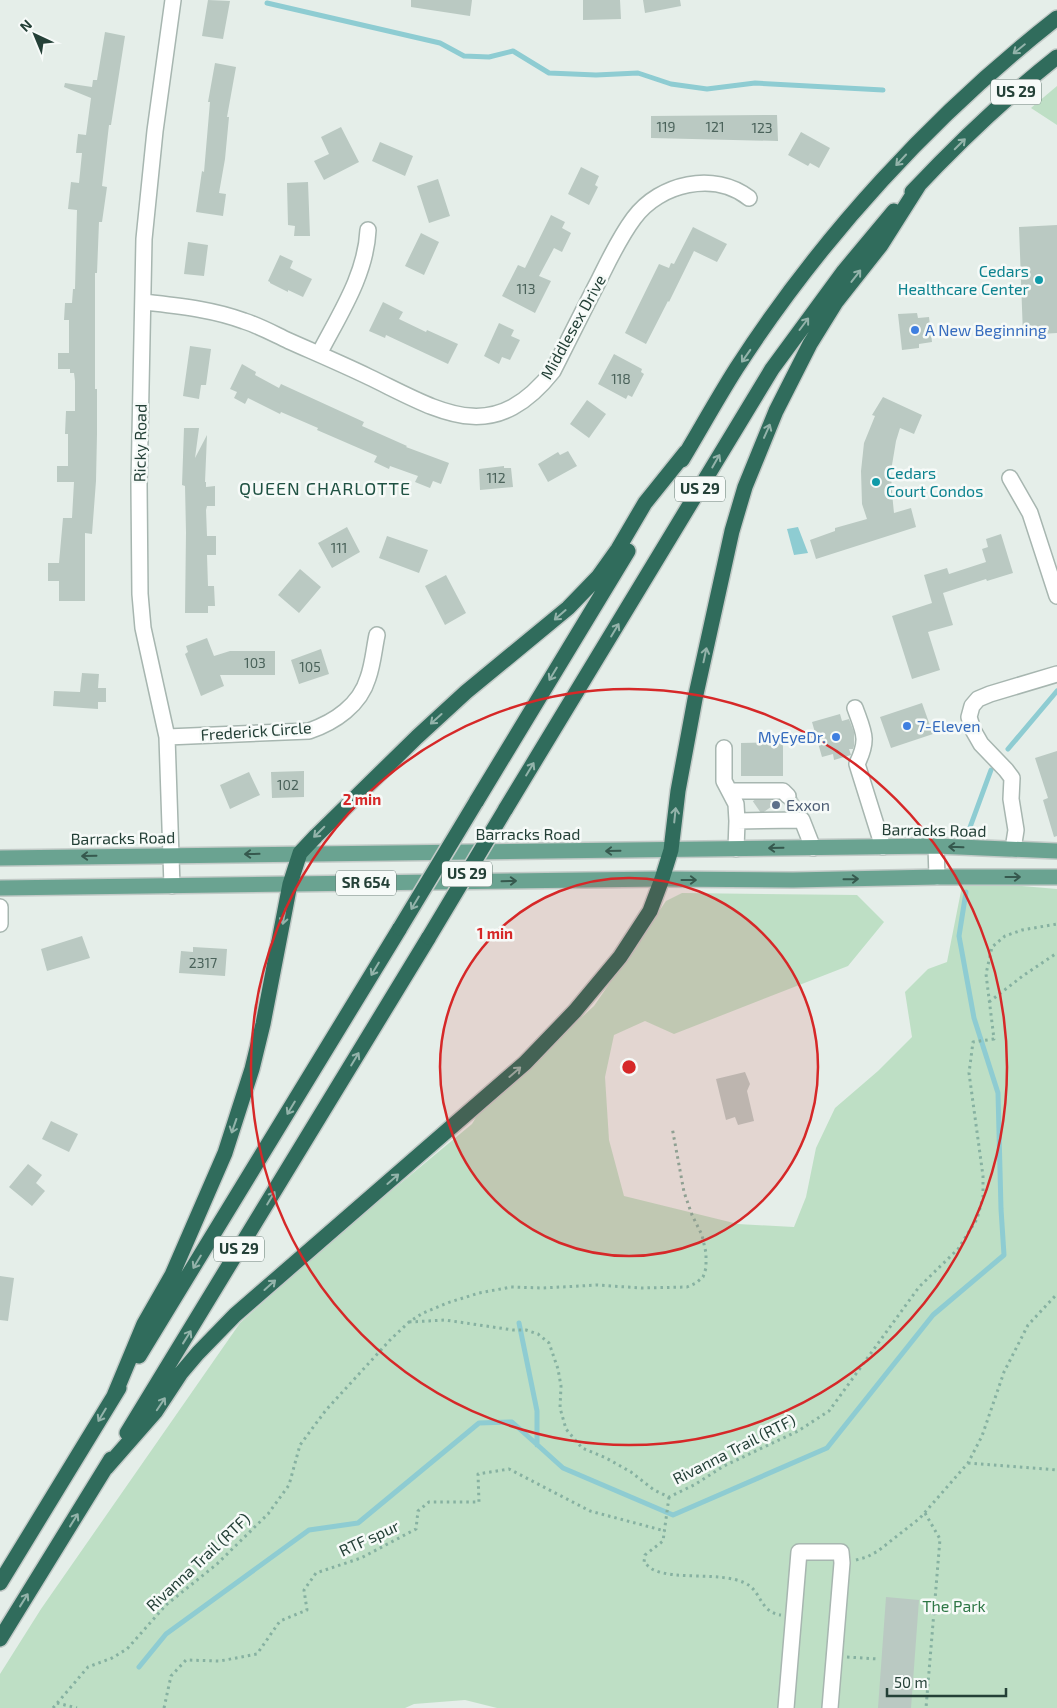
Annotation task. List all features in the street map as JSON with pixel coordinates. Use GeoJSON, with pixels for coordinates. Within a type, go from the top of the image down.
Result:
{"type":"FeatureCollection","features":[{"type":"Feature","properties":{"kind":"highway","name":"US 29"},"geometry":{"type":"LineString","coordinates":[[0,1583],[400,928],[737,368],[781,305],[866,197],[953,108],[1011,55],[1057,18]]}},
{"type":"Feature","properties":{"kind":"highway","name":"US 29"},"geometry":{"type":"LineString","coordinates":[[0,1639],[429,937],[772,369],[844,271],[882,224],[976,127],[1057,57]]}},
{"type":"Feature","properties":{"kind":"highway"},"geometry":{"type":"LineString","coordinates":[[106,1468],[156,1411],[181,1373],[235,1315],[526,1063],[620,957],[650,912],[671,850],[678,791],[695,699],[732,531],[748,479],[776,411],[810,344],[836,302],[881,245],[919,185]]}},
{"type":"Feature","properties":{"kind":"highway"},"geometry":{"type":"LineString","coordinates":[[114,1396],[144,1324],[172,1275],[225,1154],[263,1024],[290,884],[300,853],[417,737],[466,692],[568,608],[598,577],[618,549],[645,503],[686,452]]}},
{"type":"Feature","properties":{"kind":"main road","name":"Barracks Road"},"geometry":{"type":"LineString","coordinates":[[0,858],[936,846],[1057,850]]}},
{"type":"Feature","properties":{"kind":"main road"},"geometry":{"type":"LineString","coordinates":[[662,879],[793,880],[1057,876]]}},
{"type":"Feature","properties":{"kind":"main road","name":"SR 654"},"geometry":{"type":"LineString","coordinates":[[0,888],[662,879]]}},
{"type":"Feature","properties":{"kind":"street","name":"Ricky Road"},"geometry":{"type":"LineString","coordinates":[[172,886],[167,737],[143,628],[140,594],[139,484],[144,239],[173,0]]}},
{"type":"Feature","properties":{"kind":"street","name":"Middlesex Drive"},"geometry":{"type":"LineString","coordinates":[[144,302],[215,312],[244,320],[446,413],[464,416],[483,416],[498,413],[528,398],[553,371],[618,242],[634,217],[647,204],[659,195],[694,183],[726,186],[742,192],[749,198]]}},
{"type":"Feature","properties":{"kind":"street"},"geometry":{"type":"LineString","coordinates":[[318,354],[359,275],[364,259],[368,230]]}},
{"type":"Feature","properties":{"kind":"street"},"geometry":{"type":"LineString","coordinates":[[1010,478],[1030,513],[1057,596]]}},
{"type":"Feature","properties":{"kind":"street","name":"Frederick Circle"},"geometry":{"type":"LineString","coordinates":[[167,737],[309,731],[323,726],[341,715],[362,691],[368,678],[377,635]]}},
{"type":"Feature","properties":{"kind":"street"},"geometry":{"type":"LineString","coordinates":[[1013,849],[1016,830],[1011,799],[1012,778],[989,753],[973,730],[970,717],[972,706],[978,699],[990,694],[1057,674]]}},
{"type":"Feature","properties":{"kind":"street"},"geometry":{"type":"LineString","coordinates":[[855,708],[863,730],[865,748],[857,764],[883,847]]}},
{"type":"Feature","properties":{"kind":"street"},"geometry":{"type":"LineString","coordinates":[[724,748],[724,781],[736,804],[736,849]]}},
{"type":"Feature","properties":{"kind":"street"},"geometry":{"type":"LineString","coordinates":[[730,791],[757,794],[783,790],[788,796]]}},
{"type":"Feature","properties":{"kind":"street"},"geometry":{"type":"LineString","coordinates":[[737,821],[773,817],[800,817],[813,848]]}},
{"type":"Feature","properties":{"kind":"street"},"geometry":{"type":"LineString","coordinates":[[936,846],[937,877]]}},
{"type":"Feature","properties":{"kind":"street"},"geometry":{"type":"LineString","coordinates":[[0,907],[0,924]]}},
{"type":"Feature","properties":{"kind":"street"},"geometry":{"type":"LineString","coordinates":[[786,1708],[799,1552],[841,1552],[842,1563],[830,1708]]}},
{"type":"Feature","properties":{"kind":"path"},"geometry":{"type":"LineString","coordinates":[[989,1002],[986,974],[992,948],[1005,936],[1022,930],[1057,924]]}},
{"type":"Feature","properties":{"kind":"path"},"geometry":{"type":"LineString","coordinates":[[989,1002],[1057,953]]}},
{"type":"Feature","properties":{"kind":"path","name":"Rivanna Trail (RTF)"},"geometry":{"type":"LineString","coordinates":[[52,1708],[88,1667],[112,1658],[127,1649],[166,1605],[217,1564],[268,1514],[289,1485],[300,1444],[326,1410],[409,1322],[446,1320],[513,1330],[526,1330],[538,1334],[549,1343],[560,1378],[560,1408],[566,1429],[582,1448],[606,1458],[631,1472],[654,1490],[669,1497],[694,1485],[724,1466],[798,1431],[830,1411],[919,1287],[958,1249],[977,1219],[983,1197],[983,1176],[969,1073],[973,1042],[994,1039],[989,1002]]}},
{"type":"Feature","properties":{"kind":"path"},"geometry":{"type":"LineString","coordinates":[[409,1322],[447,1302],[511,1287],[597,1285],[641,1288],[687,1287],[696,1283],[703,1277],[706,1268],[706,1253],[702,1235],[692,1215],[684,1192],[672,1127]]}},
{"type":"Feature","properties":{"kind":"path"},"geometry":{"type":"LineString","coordinates":[[842,1563],[867,1558],[900,1535],[925,1513],[968,1463],[982,1436],[1004,1372],[1028,1325],[1057,1294]]}},
{"type":"Feature","properties":{"kind":"path"},"geometry":{"type":"LineString","coordinates":[[968,1463],[1057,1470]]}},
{"type":"Feature","properties":{"kind":"path","name":"RTF spur"},"geometry":{"type":"LineString","coordinates":[[164,1708],[172,1676],[186,1660],[220,1661],[257,1654],[280,1621],[307,1610],[304,1590],[316,1574],[361,1558],[416,1529],[418,1511],[429,1502],[479,1502],[478,1474],[509,1469],[590,1511],[665,1531]]}},
{"type":"Feature","properties":{"kind":"path"},"geometry":{"type":"LineString","coordinates":[[669,1497],[663,1541],[645,1555],[644,1562],[653,1569],[668,1573],[730,1579],[745,1583],[757,1592],[764,1607],[777,1615],[794,1617]]}},
{"type":"Feature","properties":{"kind":"path"},"geometry":{"type":"LineString","coordinates":[[925,1513],[940,1539],[926,1708]]}},
{"type":"Feature","properties":{"kind":"path"},"geometry":{"type":"LineString","coordinates":[[834,1656],[878,1659]]}},
{"type":"Feature","properties":{"kind":"path"},"geometry":{"type":"LineString","coordinates":[[56,1703],[77,1708]]}},
{"type":"Feature","properties":{"kind":"green space"},"geometry":{"type":"Polygon","coordinates":[[[1057,86],[1057,125],[1031,108],[1057,86]]]}},
{"type":"Feature","properties":{"kind":"green space","name":"The Park"},"geometry":{"type":"Polygon","coordinates":[[[963,881],[1057,889],[1057,1708],[497,1708],[465,1700],[414,1704],[405,1708],[0,1708],[0,1674],[41,1609],[240,1323],[349,1226],[472,1124],[482,1107],[594,1006],[666,901],[682,893],[857,895],[884,922],[848,966],[674,1034],[645,1021],[614,1035],[605,1077],[609,1140],[624,1196],[738,1224],[794,1227],[806,1197],[816,1148],[835,1108],[878,1071],[912,1037],[905,992],[928,969],[947,962],[963,881]]]}},
{"type":"Feature","properties":{"kind":"water"},"geometry":{"type":"Polygon","coordinates":[[[798,527],[808,553],[794,555],[787,529],[798,527]]]}},
{"type":"Feature","properties":{"kind":"building"},"geometry":{"type":"Polygon","coordinates":[[[208,0],[230,1],[223,39],[202,36],[208,0]]]}},
{"type":"Feature","properties":{"kind":"building"},"geometry":{"type":"Polygon","coordinates":[[[411,0],[472,0],[470,16],[411,7],[411,0]]]}},
{"type":"Feature","properties":{"kind":"building"},"geometry":{"type":"Polygon","coordinates":[[[583,0],[620,0],[621,19],[583,20],[583,0]]]}},
{"type":"Feature","properties":{"kind":"building"},"geometry":{"type":"Polygon","coordinates":[[[643,0],[680,0],[681,6],[645,13],[643,0]]]}},
{"type":"Feature","properties":{"kind":"building"},"geometry":{"type":"Polygon","coordinates":[[[105,32],[125,36],[111,125],[109,125],[102,186],[107,187],[102,222],[99,222],[97,273],[95,273],[97,434],[92,534],[85,533],[85,601],[59,601],[59,581],[48,581],[48,563],[59,563],[63,518],[72,518],[74,482],[57,482],[57,466],[68,466],[68,434],[65,434],[66,411],[75,411],[75,381],[74,373],[70,373],[70,369],[58,369],[58,353],[69,353],[69,320],[64,320],[65,303],[72,303],[73,289],[75,289],[77,210],[68,209],[71,182],[79,183],[82,153],[76,153],[78,134],[86,135],[91,98],[64,87],[65,83],[92,87],[93,80],[97,80],[105,32]]]}},
{"type":"Feature","properties":{"kind":"building"},"geometry":{"type":"Polygon","coordinates":[[[215,63],[236,67],[227,117],[229,117],[225,159],[219,193],[226,194],[223,216],[196,212],[202,171],[204,172],[210,102],[208,102],[215,63]]]}},
{"type":"Feature","properties":{"kind":"building"},"geometry":{"type":"Polygon","coordinates":[[[777,115],[778,141],[651,138],[651,116],[777,115]]]}},
{"type":"Feature","properties":{"kind":"building"},"geometry":{"type":"Polygon","coordinates":[[[341,127],[359,162],[324,180],[314,161],[329,154],[321,137],[341,127]]]}},
{"type":"Feature","properties":{"kind":"building"},"geometry":{"type":"Polygon","coordinates":[[[801,132],[830,148],[819,168],[810,163],[808,166],[788,155],[801,132]]]}},
{"type":"Feature","properties":{"kind":"building"},"geometry":{"type":"Polygon","coordinates":[[[380,142],[413,156],[405,176],[372,161],[380,142]]]}},
{"type":"Feature","properties":{"kind":"building"},"geometry":{"type":"Polygon","coordinates":[[[581,167],[599,176],[595,185],[598,187],[589,205],[568,194],[581,167]]]}},
{"type":"Feature","properties":{"kind":"building"},"geometry":{"type":"Polygon","coordinates":[[[438,179],[450,216],[429,223],[417,186],[438,179]]]}},
{"type":"Feature","properties":{"kind":"building"},"geometry":{"type":"Polygon","coordinates":[[[308,182],[310,236],[294,236],[295,226],[288,225],[287,183],[308,182]]]}},
{"type":"Feature","properties":{"kind":"building"},"geometry":{"type":"Polygon","coordinates":[[[551,215],[565,222],[562,228],[571,233],[562,252],[554,248],[539,276],[551,281],[535,313],[502,296],[518,265],[525,268],[551,215]]]}},
{"type":"Feature","properties":{"kind":"building","name":"Cedars Healthcare Center"},"geometry":{"type":"Polygon","coordinates":[[[1057,225],[1057,333],[1023,335],[1019,227],[1057,225]]]}},
{"type":"Feature","properties":{"kind":"building"},"geometry":{"type":"Polygon","coordinates":[[[693,227],[727,244],[717,262],[694,251],[646,344],[625,333],[659,264],[669,268],[671,263],[674,264],[693,227]]]}},
{"type":"Feature","properties":{"kind":"building"},"geometry":{"type":"Polygon","coordinates":[[[421,233],[439,242],[424,275],[405,266],[421,233]]]}},
{"type":"Feature","properties":{"kind":"building"},"geometry":{"type":"Polygon","coordinates":[[[188,242],[208,245],[204,276],[184,274],[188,242]]]}},
{"type":"Feature","properties":{"kind":"building"},"geometry":{"type":"Polygon","coordinates":[[[280,255],[293,261],[290,268],[312,279],[303,297],[288,290],[288,292],[268,281],[280,255]]]}},
{"type":"Feature","properties":{"kind":"building"},"geometry":{"type":"Polygon","coordinates":[[[383,302],[403,312],[399,319],[458,344],[448,364],[386,335],[385,338],[369,331],[383,302]]]}},
{"type":"Feature","properties":{"kind":"building","name":"A New Beginning"},"geometry":{"type":"Polygon","coordinates":[[[917,313],[918,318],[929,317],[932,342],[919,344],[919,348],[902,350],[898,314],[917,313]]]}},
{"type":"Feature","properties":{"kind":"building"},"geometry":{"type":"Polygon","coordinates":[[[499,323],[514,330],[511,336],[520,340],[510,360],[502,357],[499,364],[484,356],[499,323]]]}},
{"type":"Feature","properties":{"kind":"building"},"geometry":{"type":"Polygon","coordinates":[[[190,346],[211,349],[206,385],[201,385],[199,399],[183,396],[190,346]]]}},
{"type":"Feature","properties":{"kind":"building"},"geometry":{"type":"Polygon","coordinates":[[[614,354],[642,369],[641,372],[644,374],[632,397],[628,395],[626,399],[598,384],[614,354]]]}},
{"type":"Feature","properties":{"kind":"building"},"geometry":{"type":"Polygon","coordinates":[[[242,364],[256,372],[255,375],[279,388],[281,384],[364,422],[362,426],[406,447],[449,463],[441,484],[433,481],[430,488],[415,482],[418,476],[390,466],[389,469],[374,462],[377,456],[317,430],[318,428],[281,412],[280,414],[248,398],[245,404],[234,398],[237,392],[230,389],[242,364]]]}},
{"type":"Feature","properties":{"kind":"building","name":"Cedars Court Condos"},"geometry":{"type":"Polygon","coordinates":[[[883,397],[922,415],[914,434],[900,428],[891,471],[894,513],[911,508],[916,527],[816,559],[810,540],[835,531],[835,528],[867,519],[862,504],[861,471],[864,443],[875,416],[872,415],[883,397]]]}},
{"type":"Feature","properties":{"kind":"building"},"geometry":{"type":"Polygon","coordinates":[[[587,400],[606,414],[589,438],[570,424],[587,400]]]}},
{"type":"Feature","properties":{"kind":"building"},"geometry":{"type":"Polygon","coordinates":[[[184,428],[199,428],[195,458],[207,435],[205,482],[206,487],[215,486],[215,506],[207,506],[206,510],[207,536],[216,536],[216,555],[207,555],[208,586],[214,586],[215,606],[208,606],[208,613],[185,613],[185,486],[182,485],[184,428]]]}},
{"type":"Feature","properties":{"kind":"building"},"geometry":{"type":"Polygon","coordinates":[[[568,451],[577,466],[548,482],[538,464],[558,452],[560,455],[568,451]]]}},
{"type":"Feature","properties":{"kind":"building"},"geometry":{"type":"Polygon","coordinates":[[[504,466],[504,468],[511,468],[513,487],[480,490],[479,469],[504,466]]]}},
{"type":"Feature","properties":{"kind":"building"},"geometry":{"type":"Polygon","coordinates":[[[347,527],[360,552],[332,568],[318,543],[347,527]]]}},
{"type":"Feature","properties":{"kind":"building"},"geometry":{"type":"Polygon","coordinates":[[[1001,534],[1013,573],[987,581],[986,579],[943,593],[953,625],[928,632],[940,670],[912,679],[892,616],[932,603],[924,575],[947,568],[949,574],[986,562],[982,549],[988,547],[986,539],[1001,534]]]}},
{"type":"Feature","properties":{"kind":"building"},"geometry":{"type":"Polygon","coordinates":[[[387,536],[428,550],[419,573],[379,558],[387,536]]]}},
{"type":"Feature","properties":{"kind":"building"},"geometry":{"type":"Polygon","coordinates":[[[300,569],[321,587],[299,613],[278,595],[300,569]]]}},
{"type":"Feature","properties":{"kind":"building"},"geometry":{"type":"Polygon","coordinates":[[[446,575],[466,613],[445,625],[425,586],[446,575]]]}},
{"type":"Feature","properties":{"kind":"building"},"geometry":{"type":"Polygon","coordinates":[[[207,638],[214,656],[230,651],[275,651],[275,675],[220,675],[224,686],[201,696],[185,654],[188,652],[186,646],[207,638]]]}},
{"type":"Feature","properties":{"kind":"building"},"geometry":{"type":"Polygon","coordinates":[[[321,649],[329,674],[299,684],[291,660],[321,649]]]}},
{"type":"Feature","properties":{"kind":"building"},"geometry":{"type":"Polygon","coordinates":[[[82,673],[99,674],[98,688],[106,688],[106,702],[98,702],[98,709],[53,706],[54,691],[80,692],[82,673]]]}},
{"type":"Feature","properties":{"kind":"building","name":"7-Eleven"},"geometry":{"type":"Polygon","coordinates":[[[922,703],[933,734],[891,748],[880,717],[922,703]]]}},
{"type":"Feature","properties":{"kind":"building","name":"MyEyeDr."},"geometry":{"type":"Polygon","coordinates":[[[840,714],[842,721],[849,719],[854,732],[854,746],[853,749],[849,749],[851,755],[834,760],[833,754],[822,757],[812,722],[840,714]]]}},
{"type":"Feature","properties":{"kind":"building"},"geometry":{"type":"Polygon","coordinates":[[[783,742],[783,776],[741,776],[741,743],[783,742]]]}},
{"type":"Feature","properties":{"kind":"building"},"geometry":{"type":"Polygon","coordinates":[[[1057,751],[1057,836],[1054,837],[1043,800],[1048,798],[1035,758],[1057,751]]]}},
{"type":"Feature","properties":{"kind":"building"},"geometry":{"type":"Polygon","coordinates":[[[304,771],[304,797],[272,798],[271,772],[304,771]]]}},
{"type":"Feature","properties":{"kind":"building"},"geometry":{"type":"Polygon","coordinates":[[[249,772],[260,795],[230,809],[220,785],[249,772]]]}},
{"type":"Feature","properties":{"kind":"building"},"geometry":{"type":"Polygon","coordinates":[[[82,936],[90,958],[47,971],[41,949],[82,936]]]}},
{"type":"Feature","properties":{"kind":"building"},"geometry":{"type":"Polygon","coordinates":[[[193,947],[227,949],[225,976],[179,973],[181,951],[193,952],[193,947]]]}},
{"type":"Feature","properties":{"kind":"building"},"geometry":{"type":"Polygon","coordinates":[[[745,1072],[750,1084],[747,1091],[754,1121],[738,1125],[735,1117],[726,1120],[716,1079],[745,1072]]]}},
{"type":"Feature","properties":{"kind":"building"},"geometry":{"type":"Polygon","coordinates":[[[51,1121],[78,1134],[69,1152],[42,1139],[51,1121]]]}},
{"type":"Feature","properties":{"kind":"building"},"geometry":{"type":"Polygon","coordinates":[[[28,1164],[42,1175],[36,1183],[45,1191],[32,1206],[9,1187],[28,1164]]]}},
{"type":"Feature","properties":{"kind":"building"},"geometry":{"type":"Polygon","coordinates":[[[0,1276],[14,1278],[8,1321],[0,1320],[0,1276]]]}},
{"type":"Feature","properties":{"kind":"building"},"geometry":{"type":"Polygon","coordinates":[[[886,1597],[919,1600],[911,1708],[878,1708],[886,1597]]]}},
{"type":"Feature","properties":{"kind":"waterway"},"geometry":{"type":"LineString","coordinates":[[267,3],[440,43],[464,56],[489,57],[513,51],[549,73],[596,75],[638,73],[671,84],[707,89],[755,83],[883,90]]}},
{"type":"Feature","properties":{"kind":"waterway"},"geometry":{"type":"LineString","coordinates":[[1008,749],[1057,691]]}},
{"type":"Feature","properties":{"kind":"waterway"},"geometry":{"type":"LineString","coordinates":[[969,830],[991,770]]}},
{"type":"Feature","properties":{"kind":"waterway"},"geometry":{"type":"LineString","coordinates":[[139,1667],[166,1634],[309,1530],[358,1523],[479,1423],[512,1422],[563,1468],[673,1515],[827,1448],[933,1315],[1004,1255],[998,1093],[974,1018],[959,936],[966,892]]}},
{"type":"Feature","properties":{"kind":"waterway"},"geometry":{"type":"LineString","coordinates":[[519,1323],[537,1411],[537,1445]]}},
{"type":"Feature","properties":{"kind":"tunnel"},"geometry":{"type":"LineString","coordinates":[[788,796],[798,813]]}},
{"type":"Feature","properties":{"kind":"tunnel"},"geometry":{"type":"LineString","coordinates":[[759,797],[770,813]]}},
{"type":"Feature","properties":{"kind":"place","name":"Cedars Healthcare Center"},"geometry":{"type":"Point","coordinates":[1039,280]}},
{"type":"Feature","properties":{"kind":"place","name":"A New Beginning"},"geometry":{"type":"Point","coordinates":[915,330]}},
{"type":"Feature","properties":{"kind":"place","name":"Cedars Court Condos"},"geometry":{"type":"Point","coordinates":[876,482]}},
{"type":"Feature","properties":{"kind":"place","name":"7-Eleven"},"geometry":{"type":"Point","coordinates":[907,726]}},
{"type":"Feature","properties":{"kind":"place","name":"MyEyeDr."},"geometry":{"type":"Point","coordinates":[836,737]}},
{"type":"Feature","properties":{"kind":"place","name":"Exxon"},"geometry":{"type":"Point","coordinates":[776,805]}},
{"type":"Feature","properties":{"kind":"district","name":"QUEEN CHARLOTTE"},"geometry":{"type":"Point","coordinates":[325,489]}}]}
